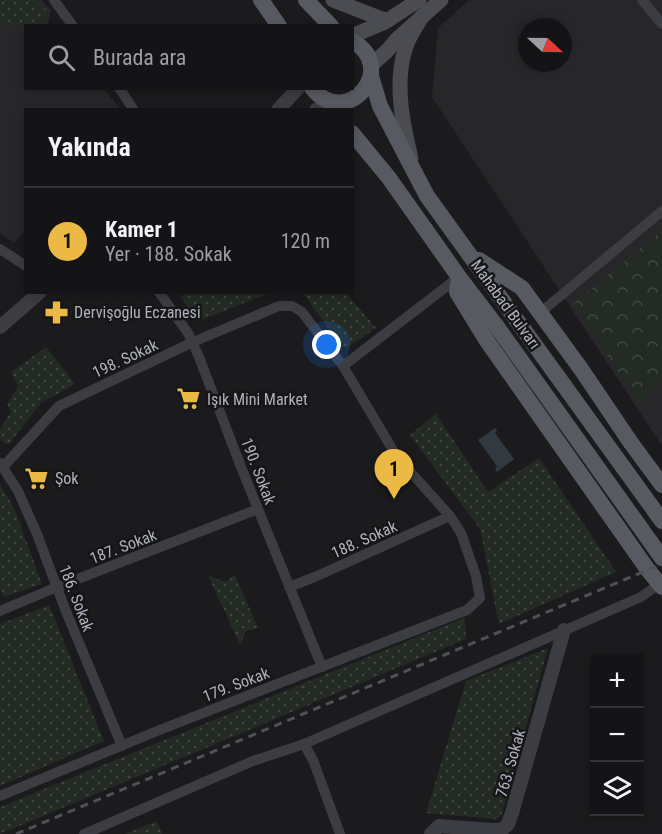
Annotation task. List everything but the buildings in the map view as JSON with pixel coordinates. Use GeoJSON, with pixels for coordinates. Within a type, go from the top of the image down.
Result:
{"type":"FeatureCollection","features":[{"type":"Feature","properties":{"kind":"main road"},"geometry":{"type":"LineString","coordinates":[[260,0],[278,24]]}},
{"type":"Feature","properties":{"kind":"main road"},"geometry":{"type":"LineString","coordinates":[[306,0],[329,24]]}},
{"type":"Feature","properties":{"kind":"main road"},"geometry":{"type":"LineString","coordinates":[[333,0],[388,20]]}},
{"type":"Feature","properties":{"kind":"main road"},"geometry":{"type":"LineString","coordinates":[[354,35],[388,20],[419,0]]}},
{"type":"Feature","properties":{"kind":"main road"},"geometry":{"type":"LineString","coordinates":[[314,90],[329,106],[353,99],[362,93],[368,85],[371,70],[397,39],[441,0]]}},
{"type":"Feature","properties":{"kind":"main road"},"geometry":{"type":"LineString","coordinates":[[413,170],[403,124],[400,94],[403,57],[409,39],[422,16]]}},
{"type":"Feature","properties":{"kind":"main road","name":"Mahabad Bulvarı"},"geometry":{"type":"LineString","coordinates":[[354,42],[365,50],[369,57],[380,106],[427,196],[662,521]]}},
{"type":"Feature","properties":{"kind":"main road","name":"Mahabad Bulvarı"},"geometry":{"type":"LineString","coordinates":[[354,135],[374,159],[495,324],[662,558]]}},
{"type":"Feature","properties":{"kind":"main road"},"geometry":{"type":"LineString","coordinates":[[471,255],[522,288],[662,485]]}},
{"type":"Feature","properties":{"kind":"main road"},"geometry":{"type":"LineString","coordinates":[[459,277],[458,292],[487,341],[661,585]]}},
{"type":"Feature","properties":{"kind":"street"},"geometry":{"type":"LineString","coordinates":[[54,0],[72,24]]}},
{"type":"Feature","properties":{"kind":"street"},"geometry":{"type":"LineString","coordinates":[[260,0],[267,24]]}},
{"type":"Feature","properties":{"kind":"street"},"geometry":{"type":"LineString","coordinates":[[642,0],[662,24]]}},
{"type":"Feature","properties":{"kind":"street"},"geometry":{"type":"LineString","coordinates":[[120,90],[133,108]]}},
{"type":"Feature","properties":{"kind":"street"},"geometry":{"type":"LineString","coordinates":[[274,108],[282,90]]}},
{"type":"Feature","properties":{"kind":"street"},"geometry":{"type":"LineString","coordinates":[[280,108],[296,90]]}},
{"type":"Feature","properties":{"kind":"street"},"geometry":{"type":"LineString","coordinates":[[354,149],[374,159]]}},
{"type":"Feature","properties":{"kind":"street"},"geometry":{"type":"LineString","coordinates":[[541,314],[662,211]]}},
{"type":"Feature","properties":{"kind":"street"},"geometry":{"type":"LineString","coordinates":[[0,249],[24,265]]}},
{"type":"Feature","properties":{"kind":"street"},"geometry":{"type":"LineString","coordinates":[[450,516],[397,457],[343,366],[459,277]]}},
{"type":"Feature","properties":{"kind":"street"},"geometry":{"type":"LineString","coordinates":[[0,327],[38,294]]}},
{"type":"Feature","properties":{"kind":"street","name":"190. Sokak"},"geometry":{"type":"LineString","coordinates":[[160,294],[193,342],[322,667]]}},
{"type":"Feature","properties":{"kind":"street","name":"198. Sokak"},"geometry":{"type":"LineString","coordinates":[[2,465],[59,406],[193,342],[279,306],[292,306],[302,312],[343,366]]}},
{"type":"Feature","properties":{"kind":"street","name":"186. Sokak"},"geometry":{"type":"LineString","coordinates":[[2,465],[18,491],[37,534],[122,746]]}},
{"type":"Feature","properties":{"kind":"street","name":"187. Sokak"},"geometry":{"type":"LineString","coordinates":[[0,611],[258,509]]}},
{"type":"Feature","properties":{"kind":"street","name":"188. Sokak"},"geometry":{"type":"LineString","coordinates":[[289,586],[317,576],[450,516]]}},
{"type":"Feature","properties":{"kind":"street","name":"179. Sokak"},"geometry":{"type":"LineString","coordinates":[[0,796],[468,610],[480,598],[476,576],[461,533],[450,516]]}},
{"type":"Feature","properties":{"kind":"street"},"geometry":{"type":"LineString","coordinates":[[84,834],[253,761],[304,744],[641,597],[661,585]]}},
{"type":"Feature","properties":{"kind":"street","name":"763. Sokak"},"geometry":{"type":"LineString","coordinates":[[431,834],[439,826],[502,830],[508,824],[564,630]]}},
{"type":"Feature","properties":{"kind":"street"},"geometry":{"type":"LineString","coordinates":[[304,744],[313,760],[340,834]]}},
{"type":"Feature","properties":{"kind":"shaded area"},"geometry":{"type":"Polygon","coordinates":[[[0,0],[41,0],[51,10],[48,24],[24,24],[24,90],[105,90],[119,108],[24,108],[24,231],[14,243],[0,233],[0,0]]]}},
{"type":"Feature","properties":{"kind":"shaded area"},"geometry":{"type":"Polygon","coordinates":[[[469,0],[662,0],[662,446],[432,97],[438,28],[469,0]]]}},
{"type":"Feature","properties":{"kind":"shaded area"},"geometry":{"type":"Polygon","coordinates":[[[495,428],[497,431],[495,433],[514,459],[497,472],[495,469],[497,466],[478,440],[495,428]]]}},
{"type":"Feature","properties":{"kind":"green space"},"geometry":{"type":"Polygon","coordinates":[[[0,0],[35,0],[46,10],[42,24],[24,24],[24,26],[0,24],[0,0]]]}},
{"type":"Feature","properties":{"kind":"green space"},"geometry":{"type":"Polygon","coordinates":[[[662,230],[662,382],[639,403],[573,304],[662,230]]]}},
{"type":"Feature","properties":{"kind":"green space"},"geometry":{"type":"Polygon","coordinates":[[[185,294],[266,294],[198,321],[180,297],[185,294]]]}},
{"type":"Feature","properties":{"kind":"green space"},"geometry":{"type":"Polygon","coordinates":[[[304,294],[347,294],[376,328],[348,347],[341,346],[304,294]]]}},
{"type":"Feature","properties":{"kind":"green space"},"geometry":{"type":"Polygon","coordinates":[[[46,347],[75,384],[41,403],[9,444],[5,444],[0,439],[0,429],[11,412],[7,404],[18,387],[11,372],[46,347]]]}},
{"type":"Feature","properties":{"kind":"green space"},"geometry":{"type":"Polygon","coordinates":[[[436,414],[488,492],[539,458],[616,572],[499,624],[480,529],[410,435],[436,414]]]}},
{"type":"Feature","properties":{"kind":"green space"},"geometry":{"type":"Polygon","coordinates":[[[0,484],[15,510],[42,584],[4,597],[0,589],[0,484]]]}},
{"type":"Feature","properties":{"kind":"green space"},"geometry":{"type":"Polygon","coordinates":[[[208,575],[225,582],[235,575],[258,628],[246,631],[240,645],[208,575]]]}},
{"type":"Feature","properties":{"kind":"green space"},"geometry":{"type":"Polygon","coordinates":[[[49,605],[104,741],[0,786],[0,624],[49,605]]]}},
{"type":"Feature","properties":{"kind":"green space"},"geometry":{"type":"Polygon","coordinates":[[[464,618],[466,639],[0,834],[0,807],[464,618]]]}},
{"type":"Feature","properties":{"kind":"green space"},"geometry":{"type":"Polygon","coordinates":[[[548,648],[501,816],[496,819],[426,813],[466,681],[548,648]]]}},
{"type":"Feature","properties":{"kind":"green space"},"geometry":{"type":"Polygon","coordinates":[[[157,821],[162,834],[125,834],[157,821]]]}},
{"type":"Feature","properties":{"kind":"railway"},"geometry":{"type":"LineString","coordinates":[[16,834],[662,564]]}},
{"type":"Feature","properties":{"kind":"place","name":"Dervişoğlu Eczanesi"},"geometry":{"type":"Point","coordinates":[56,312]}},
{"type":"Feature","properties":{"kind":"place","name":"Işık Mini Market"},"geometry":{"type":"Point","coordinates":[189,399]}},
{"type":"Feature","properties":{"kind":"place","name":"Şok"},"geometry":{"type":"Point","coordinates":[37,478]}},
{"type":"Feature","properties":{"kind":"place","name":"Kamer 1"},"geometry":{"type":"Point","coordinates":[394,499]}}]}
